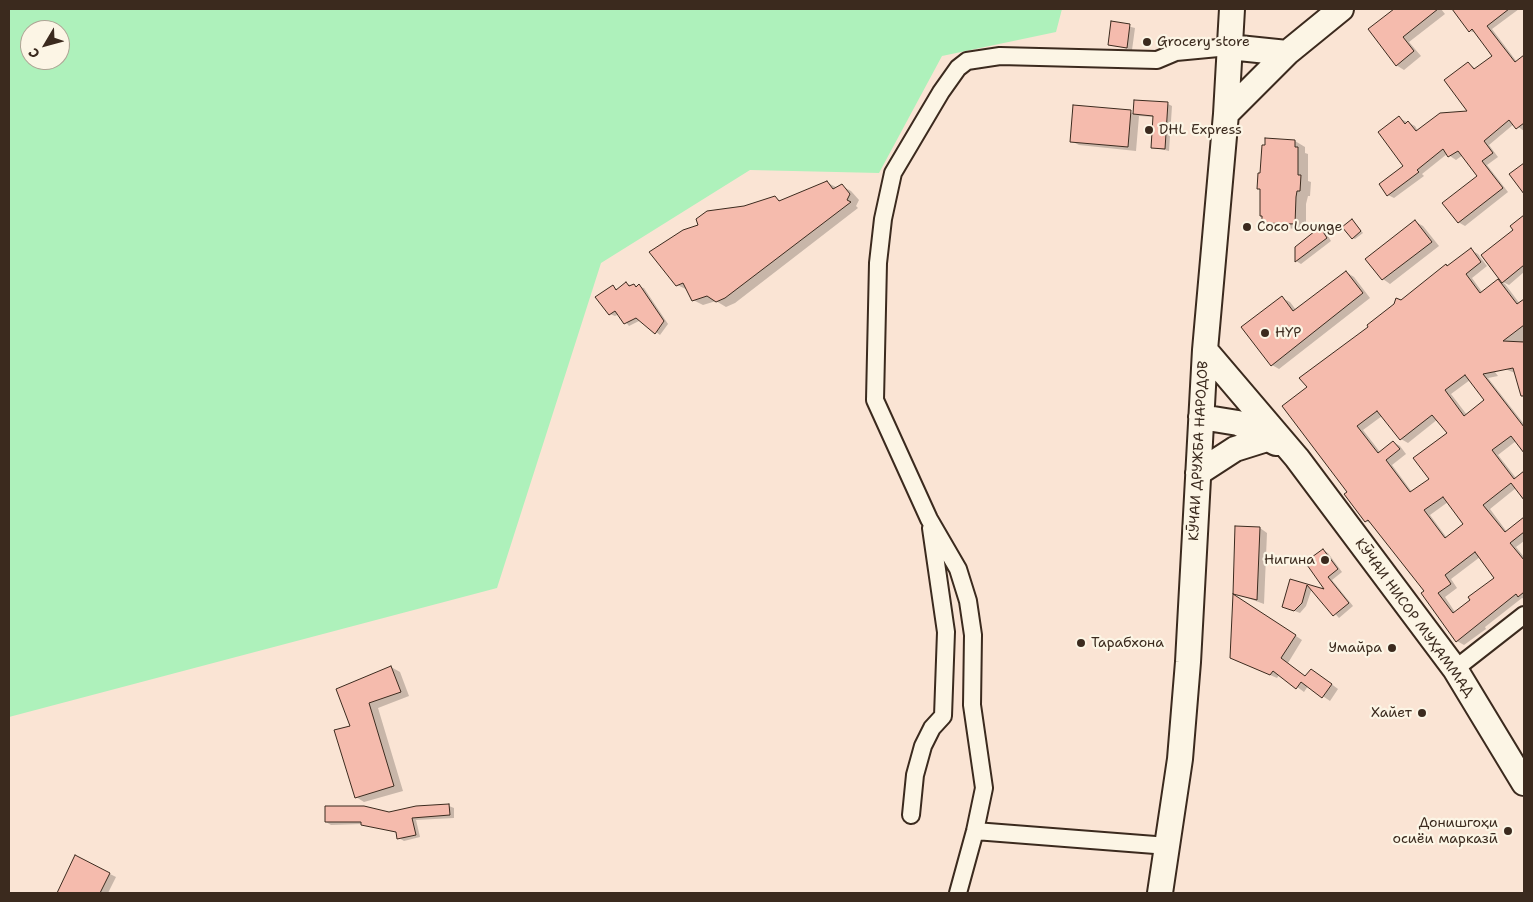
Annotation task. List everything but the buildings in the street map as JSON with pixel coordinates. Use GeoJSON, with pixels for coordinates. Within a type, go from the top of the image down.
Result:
{"type":"FeatureCollection","features":[{"type":"Feature","properties":{"kind":"main road","name":"КӮЧАИ ДРУЖБА НАРОДОВ"},"geometry":{"type":"LineString","coordinates":[[1160,893],[1180,758],[1188,662],[1205,350],[1226,114],[1232,9]]}},
{"type":"Feature","properties":{"kind":"main road"},"geometry":{"type":"LineString","coordinates":[[1226,114],[1286,53],[1341,9]]}},
{"type":"Feature","properties":{"kind":"main road"},"geometry":{"type":"LineString","coordinates":[[1229,47],[1286,53]]}},
{"type":"Feature","properties":{"kind":"main road","name":"КӮЧАИ НИСОР МУҲАММАД"},"geometry":{"type":"LineString","coordinates":[[1205,350],[1297,458],[1455,669],[1524,783]]}},
{"type":"Feature","properties":{"kind":"main road","name":"КӮЧАИ НИСОР МУҲАММАД"},"geometry":{"type":"LineString","coordinates":[[1201,417],[1238,423],[1270,438],[1297,458]]}},
{"type":"Feature","properties":{"kind":"main road"},"geometry":{"type":"LineString","coordinates":[[1198,473],[1235,449],[1270,438]]}},
{"type":"Feature","properties":{"kind":"street"},"geometry":{"type":"LineString","coordinates":[[958,893],[975,831],[984,788],[972,705],[973,635],[968,601],[958,569],[929,519],[875,400],[878,263],[883,219],[893,173],[958,68],[978,58],[1000,56],[1157,60],[1176,52],[1229,47]]}},
{"type":"Feature","properties":{"kind":"street"},"geometry":{"type":"LineString","coordinates":[[911,815],[915,775],[922,746],[932,728],[943,716],[946,679],[946,632],[929,519]]}},
{"type":"Feature","properties":{"kind":"street"},"geometry":{"type":"LineString","coordinates":[[1455,669],[1524,615]]}},
{"type":"Feature","properties":{"kind":"street"},"geometry":{"type":"LineString","coordinates":[[975,831],[1168,846]]}},
{"type":"Feature","properties":{"kind":"green space"},"geometry":{"type":"Polygon","coordinates":[[[9,9],[1062,9],[1056,32],[942,56],[879,173],[750,170],[601,263],[497,588],[9,717],[9,9]]]}},
{"type":"Feature","properties":{"kind":"place","name":"Grocery store"},"geometry":{"type":"Point","coordinates":[1147,42]}},
{"type":"Feature","properties":{"kind":"place","name":"DHL Express"},"geometry":{"type":"Point","coordinates":[1149,130]}},
{"type":"Feature","properties":{"kind":"place","name":"Coco Lounge"},"geometry":{"type":"Point","coordinates":[1247,227]}},
{"type":"Feature","properties":{"kind":"place","name":"HYP"},"geometry":{"type":"Point","coordinates":[1265,333]}},
{"type":"Feature","properties":{"kind":"place","name":"Нигина"},"geometry":{"type":"Point","coordinates":[1325,560]}},
{"type":"Feature","properties":{"kind":"place","name":"Тарабхона"},"geometry":{"type":"Point","coordinates":[1081,643]}},
{"type":"Feature","properties":{"kind":"place","name":"Умайра"},"geometry":{"type":"Point","coordinates":[1392,648]}},
{"type":"Feature","properties":{"kind":"place","name":"Хайет"},"geometry":{"type":"Point","coordinates":[1422,713]}},
{"type":"Feature","properties":{"kind":"place","name":"Донишгоҳи осиёи марказӣ"},"geometry":{"type":"Point","coordinates":[1508,831]}}]}
